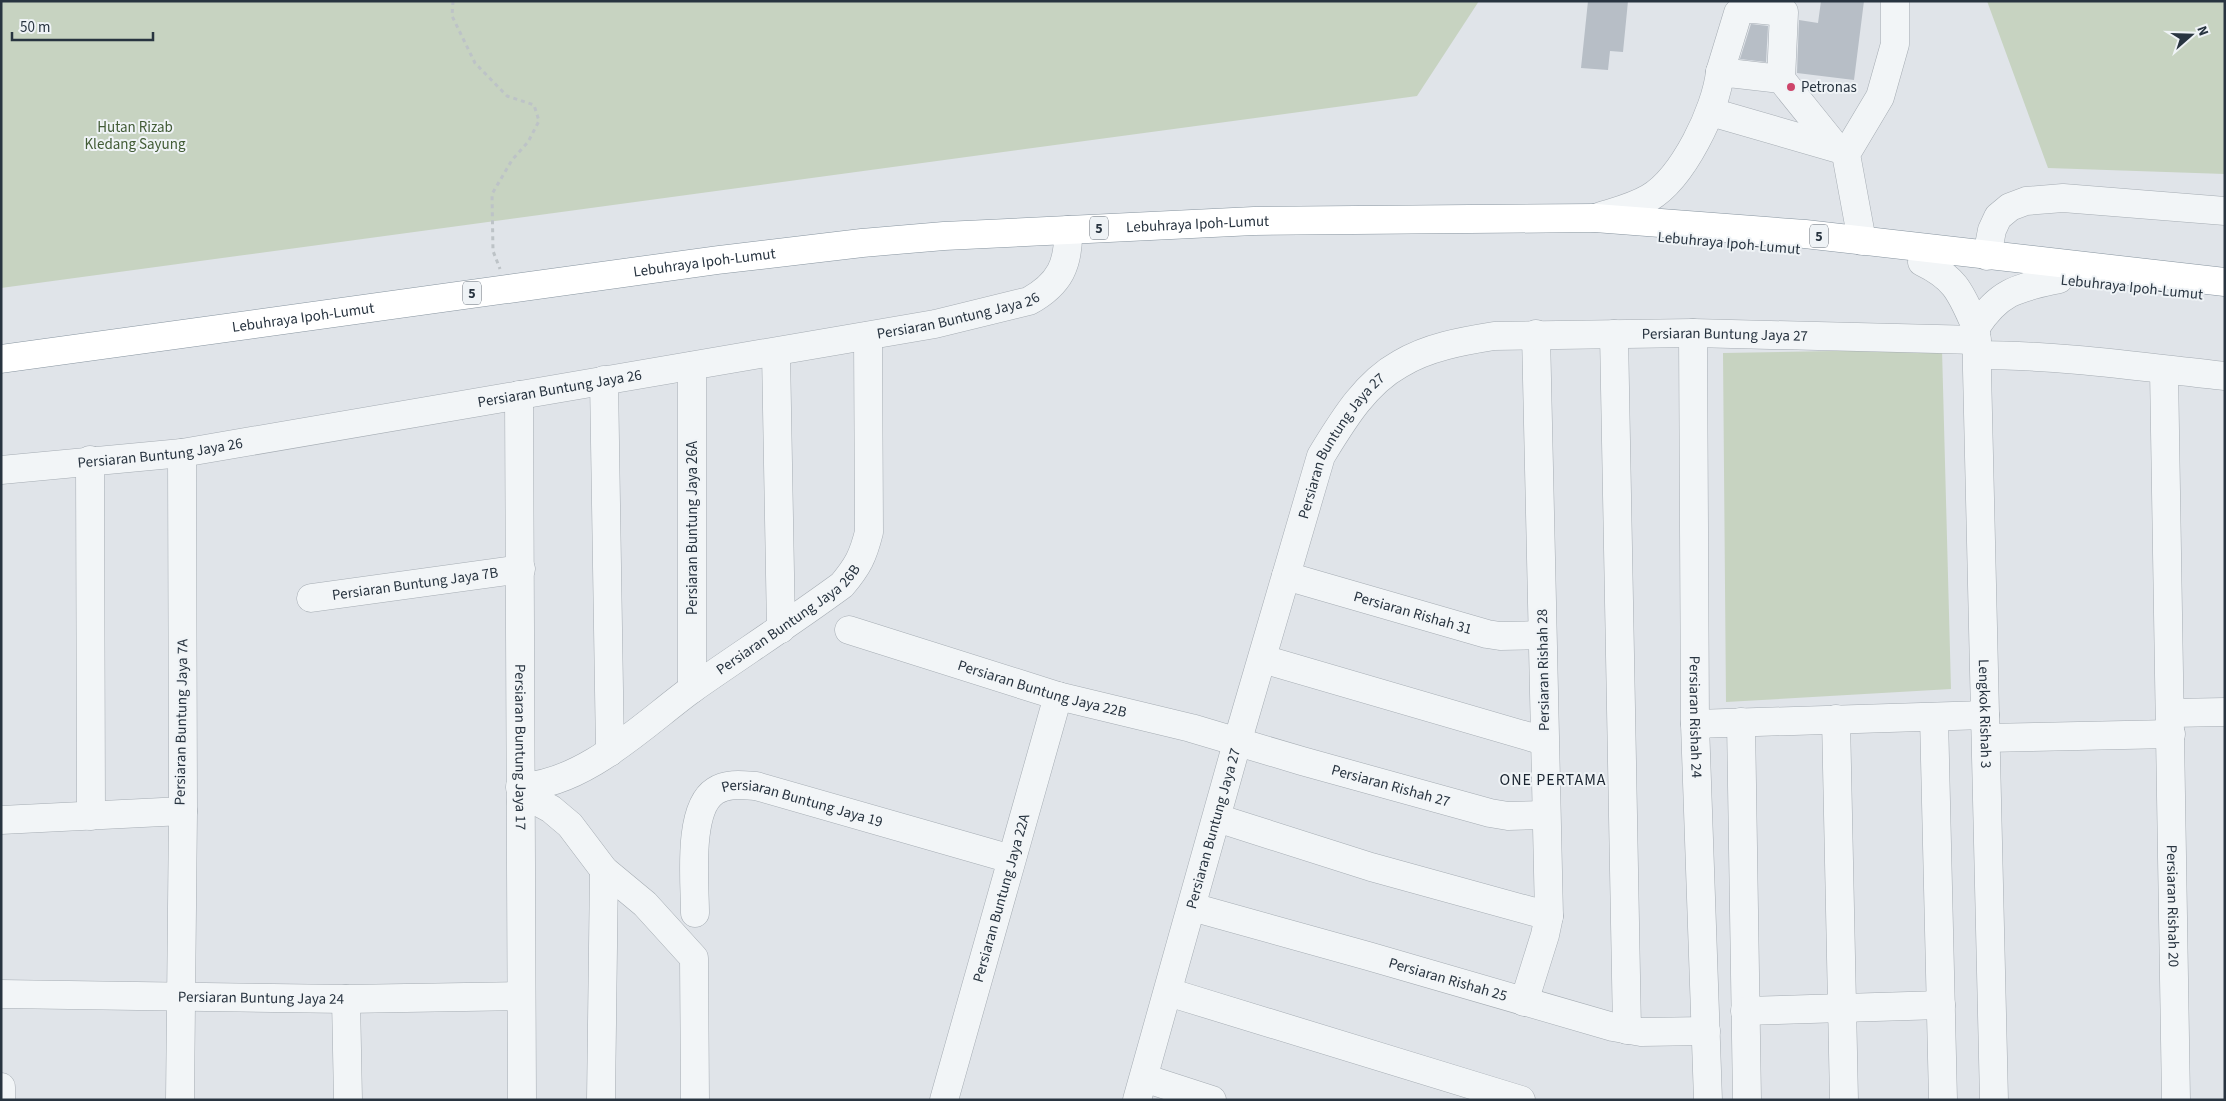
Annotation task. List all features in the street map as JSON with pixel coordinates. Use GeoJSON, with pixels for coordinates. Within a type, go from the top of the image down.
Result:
{"type":"FeatureCollection","features":[{"type":"Feature","properties":{"kind":"highway","name":"Lebuhraya Ipoh-Lumut"},"geometry":{"type":"LineString","coordinates":[[1,359],[506,288],[862,243],[944,236],[1254,221],[1595,218],[1795,234],[2225,282]]}},
{"type":"Feature","properties":{"kind":"highway","name":"Lebuhraya Ipoh-Lumut"},"geometry":{"type":"LineString","coordinates":[[1412,219],[1698,240],[1922,262],[2225,297]]}},
{"type":"Feature","properties":{"kind":"street"},"geometry":{"type":"LineString","coordinates":[[1841,150],[1880,97],[1895,44],[1895,1]]}},
{"type":"Feature","properties":{"kind":"street"},"geometry":{"type":"LineString","coordinates":[[1595,218],[1635,205],[1649,198],[1664,186],[1680,168],[1711,112],[1718,89],[1720,72],[1738,13],[1743,8],[1784,12],[1781,79],[1841,150],[1862,241]]}},
{"type":"Feature","properties":{"kind":"street"},"geometry":{"type":"LineString","coordinates":[[1720,72],[1781,79]]}},
{"type":"Feature","properties":{"kind":"street"},"geometry":{"type":"LineString","coordinates":[[1711,112],[1841,150]]}},
{"type":"Feature","properties":{"kind":"street"},"geometry":{"type":"LineString","coordinates":[[1987,256],[1992,230],[1998,217],[2010,207],[2026,201],[2063,198],[2225,211]]}},
{"type":"Feature","properties":{"kind":"street","name":"Persiaran Buntung Jaya 26"},"geometry":{"type":"LineString","coordinates":[[1,470],[90,460],[182,453],[519,394],[776,353],[935,324],[1029,301],[1041,295],[1053,283],[1066,261],[1068,230]]}},
{"type":"Feature","properties":{"kind":"street","name":"Lengkok Rishah 3"},"geometry":{"type":"LineString","coordinates":[[1922,262],[1939,270],[1959,290],[1977,341],[1994,1100]]}},
{"type":"Feature","properties":{"kind":"street"},"geometry":{"type":"LineString","coordinates":[[1977,341],[1995,302],[2019,290],[2059,279]]}},
{"type":"Feature","properties":{"kind":"street","name":"Persiaran Buntung Jaya 27"},"geometry":{"type":"LineString","coordinates":[[1140,1089],[1237,743],[1322,456],[1345,418],[1374,384],[1400,364],[1429,351],[1462,341],[1494,336],[1693,333],[1977,341],[2044,356],[2225,376]]}},
{"type":"Feature","properties":{"kind":"street","name":"Persiaran Rishah 24"},"geometry":{"type":"LineString","coordinates":[[1693,333],[1695,724],[1708,1100]]}},
{"type":"Feature","properties":{"kind":"street","name":"Persiaran Rishah 28"},"geometry":{"type":"LineString","coordinates":[[1524,1002],[1549,916],[1536,334]]}},
{"type":"Feature","properties":{"kind":"street"},"geometry":{"type":"LineString","coordinates":[[1614,334],[1627,1030]]}},
{"type":"Feature","properties":{"kind":"street","name":"Persiaran Buntung Jaya 26B"},"geometry":{"type":"LineString","coordinates":[[521,795],[535,786],[556,780],[610,752],[692,689],[782,629],[842,585],[857,568],[864,552],[868,532],[868,336]]}},
{"type":"Feature","properties":{"kind":"street"},"geometry":{"type":"LineString","coordinates":[[776,353],[782,629]]}},
{"type":"Feature","properties":{"kind":"street","name":"Persiaran Buntung Jaya 26A"},"geometry":{"type":"LineString","coordinates":[[692,366],[692,689]]}},
{"type":"Feature","properties":{"kind":"street","name":"Persiaran Rishah 20"},"geometry":{"type":"LineString","coordinates":[[2164,370],[2176,1100]]}},
{"type":"Feature","properties":{"kind":"street"},"geometry":{"type":"LineString","coordinates":[[604,380],[610,752]]}},
{"type":"Feature","properties":{"kind":"street","name":"Persiaran Buntung Jaya 17"},"geometry":{"type":"LineString","coordinates":[[519,394],[521,569],[520,996],[522,1100]]}},
{"type":"Feature","properties":{"kind":"street","name":"Persiaran Buntung Jaya 7A"},"geometry":{"type":"LineString","coordinates":[[1,820],[182,811],[182,453]]}},
{"type":"Feature","properties":{"kind":"street"},"geometry":{"type":"LineString","coordinates":[[90,460],[91,816]]}},
{"type":"Feature","properties":{"kind":"street","name":"Persiaran Buntung Jaya 7B"},"geometry":{"type":"LineString","coordinates":[[310,598],[521,569]]}},
{"type":"Feature","properties":{"kind":"street","name":"Persiaran Rishah 31"},"geometry":{"type":"LineString","coordinates":[[1286,576],[1487,634],[1500,636],[1542,635]]}},
{"type":"Feature","properties":{"kind":"street","name":"Persiaran Buntung Jaya 22B"},"geometry":{"type":"LineString","coordinates":[[849,630],[1058,696],[1191,728],[1237,743]]}},
{"type":"Feature","properties":{"kind":"street"},"geometry":{"type":"LineString","coordinates":[[1263,659],[1544,741]]}},
{"type":"Feature","properties":{"kind":"street","name":"Persiaran Buntung Jaya 22A"},"geometry":{"type":"LineString","coordinates":[[944,1100],[1058,696]]}},
{"type":"Feature","properties":{"kind":"street"},"geometry":{"type":"LineString","coordinates":[[1695,724],[1934,717],[1985,726],[2171,724],[2225,712]]}},
{"type":"Feature","properties":{"kind":"street"},"geometry":{"type":"LineString","coordinates":[[1934,717],[1943,1100]]}},
{"type":"Feature","properties":{"kind":"street"},"geometry":{"type":"LineString","coordinates":[[1836,719],[1844,1100]]}},
{"type":"Feature","properties":{"kind":"street"},"geometry":{"type":"LineString","coordinates":[[1741,722],[1747,1100]]}},
{"type":"Feature","properties":{"kind":"street","name":"Persiaran Rishah 27"},"geometry":{"type":"LineString","coordinates":[[1237,743],[1490,813],[1508,816],[1546,815]]}},
{"type":"Feature","properties":{"kind":"street","name":"Persiaran Buntung Jaya 19"},"geometry":{"type":"LineString","coordinates":[[695,913],[696,826],[700,807],[714,792],[733,785],[756,786],[1011,859]]}},
{"type":"Feature","properties":{"kind":"street"},"geometry":{"type":"LineString","coordinates":[[521,795],[551,809],[570,825],[604,870],[645,904],[694,958],[695,1100]]}},
{"type":"Feature","properties":{"kind":"street"},"geometry":{"type":"LineString","coordinates":[[180,1100],[182,811]]}},
{"type":"Feature","properties":{"kind":"street"},"geometry":{"type":"LineString","coordinates":[[1217,818],[1371,867],[1549,916]]}},
{"type":"Feature","properties":{"kind":"street"},"geometry":{"type":"LineString","coordinates":[[601,1100],[604,870]]}},
{"type":"Feature","properties":{"kind":"street","name":"Persiaran Rishah 25"},"geometry":{"type":"LineString","coordinates":[[1192,907],[1627,1030],[1641,1032],[1706,1031]]}},
{"type":"Feature","properties":{"kind":"street"},"geometry":{"type":"LineString","coordinates":[[1168,992],[1521,1100]]}},
{"type":"Feature","properties":{"kind":"street","name":"Persiaran Buntung Jaya 24"},"geometry":{"type":"LineString","coordinates":[[1,994],[346,999],[520,996]]}},
{"type":"Feature","properties":{"kind":"street"},"geometry":{"type":"LineString","coordinates":[[346,999],[348,1100]]}},
{"type":"Feature","properties":{"kind":"street"},"geometry":{"type":"LineString","coordinates":[[1745,1011],[1941,1005]]}},
{"type":"Feature","properties":{"kind":"street"},"geometry":{"type":"LineString","coordinates":[[1,1087],[1,1100]]}},
{"type":"Feature","properties":{"kind":"street"},"geometry":{"type":"LineString","coordinates":[[1140,1089],[1212,1100]]}},
{"type":"Feature","properties":{"kind":"path"},"geometry":{"type":"LineString","coordinates":[[453,1],[452,16],[475,63],[507,96],[534,105],[539,121],[528,142],[512,160],[492,194],[493,251],[506,288]]}},
{"type":"Feature","properties":{"kind":"green space","name":"Hutan Rizab Kledang Sayung"},"geometry":{"type":"Polygon","coordinates":[[[1,1],[1479,1],[1417,96],[1,288],[1,1]]]}},
{"type":"Feature","properties":{"kind":"green space"},"geometry":{"type":"Polygon","coordinates":[[[1987,1],[2225,1],[2225,174],[2048,168],[1987,1]]]}},
{"type":"Feature","properties":{"kind":"green space"},"geometry":{"type":"Polygon","coordinates":[[[1942,349],[1951,689],[1726,702],[1723,353],[1942,349]]]}},
{"type":"Feature","properties":{"kind":"building"},"geometry":{"type":"Polygon","coordinates":[[[1588,1],[1628,1],[1623,52],[1610,51],[1608,70],[1581,68],[1588,1]]]}},
{"type":"Feature","properties":{"kind":"building"},"geometry":{"type":"Polygon","coordinates":[[[1821,1],[1864,1],[1854,80],[1797,73],[1799,20],[1818,23],[1821,1]]]}},
{"type":"Feature","properties":{"kind":"building"},"geometry":{"type":"Polygon","coordinates":[[[1751,24],[1768,26],[1766,62],[1740,59],[1751,24]]]}},
{"type":"Feature","properties":{"kind":"place","name":"Petronas"},"geometry":{"type":"Point","coordinates":[1791,87]}},
{"type":"Feature","properties":{"kind":"district","name":"ONE PERTAMA"},"geometry":{"type":"Point","coordinates":[1553,779]}}]}
